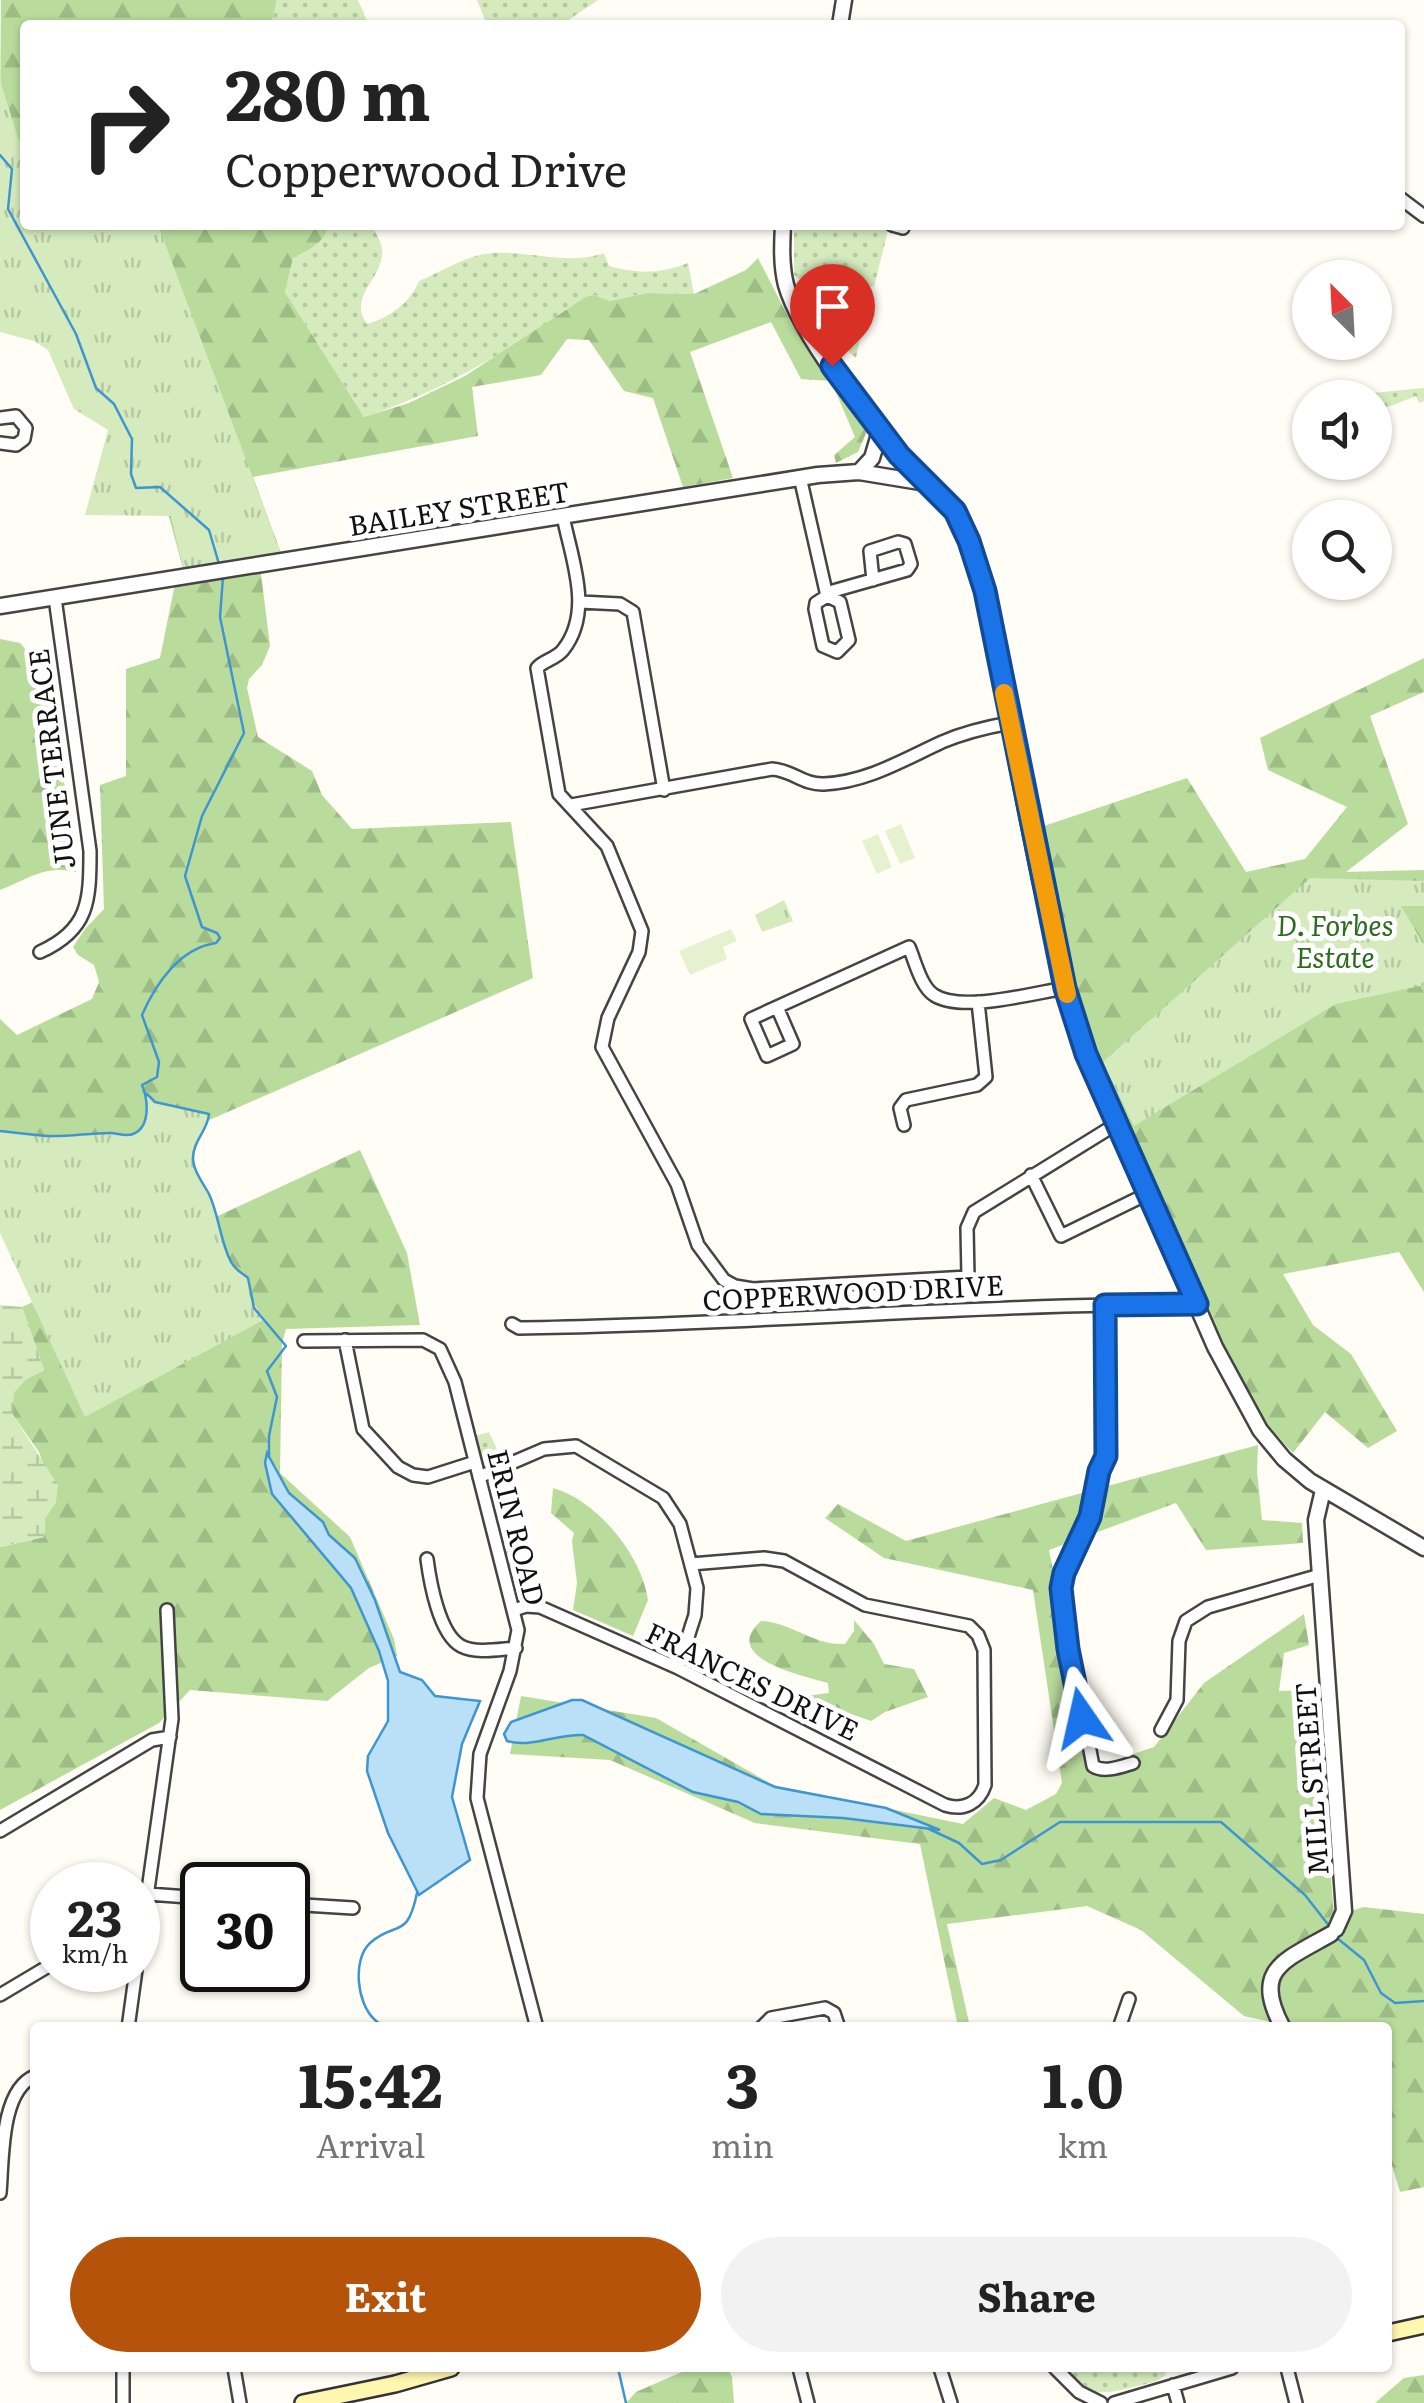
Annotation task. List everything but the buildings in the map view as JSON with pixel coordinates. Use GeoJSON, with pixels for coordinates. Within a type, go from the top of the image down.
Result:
{"type":"FeatureCollection","features":[{"type":"Feature","properties":{"kind":"main road"},"geometry":{"type":"LineString","coordinates":[[1392,2332],[1424,2325]]}},
{"type":"Feature","properties":{"kind":"main road"},"geometry":{"type":"LineString","coordinates":[[303,2403],[435,2372]]}},
{"type":"Feature","properties":{"kind":"street"},"geometry":{"type":"LineString","coordinates":[[783,230],[786,286],[801,319],[880,431],[955,511],[969,541],[985,591],[1065,988],[1086,1054],[1229,1376],[1260,1430],[1284,1458],[1323,1490],[1424,1548]]}},
{"type":"Feature","properties":{"kind":"street"},"geometry":{"type":"LineString","coordinates":[[0,417],[16,416],[26,428],[24,438],[16,446],[0,443]]}},
{"type":"Feature","properties":{"kind":"street"},"geometry":{"type":"LineString","coordinates":[[859,472],[872,458],[880,431]]}},
{"type":"Feature","properties":{"kind":"street","name":"BAILEY STREET"},"geometry":{"type":"LineString","coordinates":[[0,606],[800,477],[859,472],[926,483]]}},
{"type":"Feature","properties":{"kind":"street"},"geometry":{"type":"LineString","coordinates":[[800,477],[826,595]]}},
{"type":"Feature","properties":{"kind":"street"},"geometry":{"type":"LineString","coordinates":[[563,516],[580,602],[564,649],[537,668],[558,791],[610,852],[642,931],[640,952],[608,1018],[602,1047],[676,1184],[698,1245],[724,1280],[753,1289],[968,1277],[968,1219],[974,1212],[1118,1123]]}},
{"type":"Feature","properties":{"kind":"street"},"geometry":{"type":"LineString","coordinates":[[826,595],[840,602],[849,640],[837,652],[823,646],[816,603],[826,595],[873,580]]}},
{"type":"Feature","properties":{"kind":"street","name":"JUNE TERRACE"},"geometry":{"type":"LineString","coordinates":[[40,952],[73,934],[84,914],[90,876],[90,851],[55,598]]}},
{"type":"Feature","properties":{"kind":"street"},"geometry":{"type":"LineString","coordinates":[[580,602],[620,604],[633,612],[664,790]]}},
{"type":"Feature","properties":{"kind":"street"},"geometry":{"type":"LineString","coordinates":[[571,805],[772,769],[786,771],[808,784],[852,780],[953,738],[1010,723]]}},
{"type":"Feature","properties":{"kind":"street"},"geometry":{"type":"LineString","coordinates":[[777,1006],[908,948],[928,990],[953,1000],[978,1002],[1065,988]]}},
{"type":"Feature","properties":{"kind":"street"},"geometry":{"type":"LineString","coordinates":[[904,1125],[900,1108],[910,1098],[977,1085],[986,1077],[978,1002]]}},
{"type":"Feature","properties":{"kind":"street"},"geometry":{"type":"LineString","coordinates":[[1031,1176],[1062,1236],[1149,1192]]}},
{"type":"Feature","properties":{"kind":"street","name":"COPPERWOOD DRIVE"},"geometry":{"type":"LineString","coordinates":[[512,1324],[520,1328],[664,1325],[1197,1304]]}},
{"type":"Feature","properties":{"kind":"street"},"geometry":{"type":"LineString","coordinates":[[1105,1305],[1106,1456],[1090,1517],[1064,1573],[1061,1599],[1093,1766],[1118,1768],[1132,1763]]}},
{"type":"Feature","properties":{"kind":"street","name":"ERIN ROAD"},"geometry":{"type":"LineString","coordinates":[[304,1341],[415,1338],[440,1349],[455,1382],[518,1630],[516,1648],[480,1754],[477,1798],[534,2022]]}},
{"type":"Feature","properties":{"kind":"street"},"geometry":{"type":"LineString","coordinates":[[345,1340],[364,1429],[398,1466],[412,1475],[428,1477],[475,1462]]}},
{"type":"Feature","properties":{"kind":"street"},"geometry":{"type":"LineString","coordinates":[[478,1477],[544,1450],[580,1447],[666,1502],[680,1524],[698,1588],[678,1668]]}},
{"type":"Feature","properties":{"kind":"street","name":"MILL STREET"},"geometry":{"type":"LineString","coordinates":[[1280,2022],[1270,2004],[1271,1979],[1298,1952],[1333,1932],[1344,1910],[1316,1520],[1323,1490]]}},
{"type":"Feature","properties":{"kind":"street"},"geometry":{"type":"LineString","coordinates":[[426,1558],[447,1633],[454,1640],[470,1649],[516,1648]]}},
{"type":"Feature","properties":{"kind":"street","name":"FRANCES DRIVE"},"geometry":{"type":"LineString","coordinates":[[514,1610],[526,1606],[540,1608],[678,1668],[946,1805],[967,1806],[978,1798],[985,1772],[984,1650],[969,1626],[864,1605],[784,1561],[764,1558],[692,1564]]}},
{"type":"Feature","properties":{"kind":"street"},"geometry":{"type":"LineString","coordinates":[[1161,1730],[1177,1700],[1178,1640],[1186,1621],[1208,1607],[1320,1575]]}},
{"type":"Feature","properties":{"kind":"street"},"geometry":{"type":"LineString","coordinates":[[152,1862],[170,1737],[167,1610]]}},
{"type":"Feature","properties":{"kind":"street"},"geometry":{"type":"LineString","coordinates":[[0,1830],[152,1740],[170,1737]]}},
{"type":"Feature","properties":{"kind":"street"},"geometry":{"type":"LineString","coordinates":[[310,1905],[352,1908]]}},
{"type":"Feature","properties":{"kind":"street"},"geometry":{"type":"LineString","coordinates":[[0,1995],[30,1977]]}},
{"type":"Feature","properties":{"kind":"street"},"geometry":{"type":"LineString","coordinates":[[129,2022],[133,1992]]}},
{"type":"Feature","properties":{"kind":"street"},"geometry":{"type":"LineString","coordinates":[[1122,2022],[1129,1999]]}},
{"type":"Feature","properties":{"kind":"street"},"geometry":{"type":"LineString","coordinates":[[767,2022],[825,2008],[832,2010],[837,2022]]}},
{"type":"Feature","properties":{"kind":"street"},"geometry":{"type":"LineString","coordinates":[[0,2194],[6,2096],[30,2079]]}},
{"type":"Feature","properties":{"kind":"street"},"geometry":{"type":"LineString","coordinates":[[123,2372],[123,2403]]}},
{"type":"Feature","properties":{"kind":"street"},"geometry":{"type":"LineString","coordinates":[[235,2372],[240,2403]]}},
{"type":"Feature","properties":{"kind":"street"},"geometry":{"type":"LineString","coordinates":[[800,2372],[808,2403]]}},
{"type":"Feature","properties":{"kind":"street"},"geometry":{"type":"LineString","coordinates":[[941,2372],[951,2403]]}},
{"type":"Feature","properties":{"kind":"street"},"geometry":{"type":"LineString","coordinates":[[1059,2372],[1079,2392],[1101,2403]]}},
{"type":"Feature","properties":{"kind":"street"},"geometry":{"type":"LineString","coordinates":[[1114,2403],[1217,2372]]}},
{"type":"Feature","properties":{"kind":"street"},"geometry":{"type":"LineString","coordinates":[[1289,2372],[1296,2403]]}},
{"type":"Feature","properties":{"kind":"street"},"geometry":{"type":"LineString","coordinates":[[1172,2384],[1178,2403]]}},
{"type":"Feature","properties":{"kind":"green space"},"geometry":{"type":"Polygon","coordinates":[[[1,0],[277,0],[272,20],[20,20],[20,158],[0,116],[1,0]]]}},
{"type":"Feature","properties":{"kind":"green space"},"geometry":{"type":"Polygon","coordinates":[[[277,0],[358,0],[367,20],[272,20],[277,0]]]}},
{"type":"Feature","properties":{"kind":"green space"},"geometry":{"type":"Polygon","coordinates":[[[477,0],[598,0],[568,20],[485,20],[477,0]]]}},
{"type":"Feature","properties":{"kind":"green space"},"geometry":{"type":"Polygon","coordinates":[[[0,80],[20,141],[20,230],[160,230],[281,553],[183,568],[171,516],[85,515],[108,430],[74,409],[48,350],[34,341],[0,332],[0,80]]]}},
{"type":"Feature","properties":{"kind":"green space"},"geometry":{"type":"Polygon","coordinates":[[[89,230],[328,230],[315,245],[293,258],[285,292],[364,417],[409,403],[465,376],[586,297],[594,295],[610,301],[646,293],[694,294],[746,270],[758,258],[793,326],[867,431],[858,452],[836,463],[834,455],[855,437],[831,381],[801,379],[771,322],[690,352],[733,478],[683,487],[653,398],[624,391],[589,340],[567,339],[541,375],[472,387],[478,436],[253,477],[281,553],[183,568],[89,230]]]}},
{"type":"Feature","properties":{"kind":"green space"},"geometry":{"type":"Polygon","coordinates":[[[328,230],[374,230],[382,258],[361,304],[367,324],[398,308],[419,281],[485,254],[575,258],[604,253],[609,266],[639,271],[658,271],[688,263],[694,294],[645,293],[610,301],[594,295],[454,379],[364,417],[285,292],[293,258],[324,237],[328,230]]]}},
{"type":"Feature","properties":{"kind":"green space"},"geometry":{"type":"Polygon","coordinates":[[[794,230],[888,230],[874,287],[826,278],[799,279],[794,275],[794,230]]]}},
{"type":"Feature","properties":{"kind":"green space"},"geometry":{"type":"Polygon","coordinates":[[[801,293],[860,297],[868,302],[856,358],[835,340],[818,333],[800,298],[801,293]]]}},
{"type":"Feature","properties":{"kind":"green space"},"geometry":{"type":"Polygon","coordinates":[[[1424,388],[1424,401],[1419,403],[1416,396],[1392,405],[1392,391],[1424,388]]]}},
{"type":"Feature","properties":{"kind":"green space"},"geometry":{"type":"Polygon","coordinates":[[[260,566],[270,646],[247,688],[258,737],[312,771],[322,795],[352,829],[511,822],[533,978],[0,1212],[0,1019],[17,1035],[92,999],[99,982],[94,965],[73,947],[104,909],[100,785],[126,776],[126,669],[160,658],[176,579],[260,566]]]}},
{"type":"Feature","properties":{"kind":"green space"},"geometry":{"type":"Polygon","coordinates":[[[0,639],[20,643],[26,650],[29,676],[45,681],[58,714],[35,727],[38,763],[62,767],[76,872],[46,872],[0,890],[0,639]]]}},
{"type":"Feature","properties":{"kind":"green space"},"geometry":{"type":"Polygon","coordinates":[[[1424,658],[1424,692],[1370,716],[1408,824],[1346,872],[1424,870],[1424,1292],[1399,1252],[1283,1274],[1313,1325],[1351,1354],[1397,1431],[1368,1448],[1325,1412],[1293,1453],[1231,1390],[1096,1047],[1026,832],[1187,778],[1246,872],[1305,859],[1347,807],[1268,770],[1260,738],[1424,658]]]}},
{"type":"Feature","properties":{"kind":"green space"},"geometry":{"type":"Polygon","coordinates":[[[901,824],[915,858],[900,864],[885,831],[901,824]]]}},
{"type":"Feature","properties":{"kind":"green space"},"geometry":{"type":"Polygon","coordinates":[[[878,834],[892,867],[877,874],[862,841],[878,834]]]}},
{"type":"Feature","properties":{"kind":"green space","name":"D. Forbes Estate"},"geometry":{"type":"Polygon","coordinates":[[[1310,878],[1424,881],[1424,906],[1401,906],[1424,945],[1424,985],[1336,1004],[1134,1126],[1103,1062],[1310,878]]]}},
{"type":"Feature","properties":{"kind":"green space"},"geometry":{"type":"Polygon","coordinates":[[[784,900],[793,921],[762,932],[755,915],[784,900]]]}},
{"type":"Feature","properties":{"kind":"green space"},"geometry":{"type":"Polygon","coordinates":[[[731,929],[737,941],[723,947],[727,959],[690,975],[679,951],[731,929]]]}},
{"type":"Feature","properties":{"kind":"green space"},"geometry":{"type":"Polygon","coordinates":[[[146,1093],[155,1102],[209,1114],[194,1152],[195,1167],[212,1202],[231,1262],[248,1278],[249,1296],[265,1319],[85,1417],[0,1233],[0,1131],[48,1136],[130,1135],[143,1123],[146,1093]]]}},
{"type":"Feature","properties":{"kind":"green space"},"geometry":{"type":"Polygon","coordinates":[[[360,1150],[407,1253],[420,1325],[286,1329],[282,1344],[280,1473],[350,1537],[394,1639],[397,1656],[369,1668],[327,1701],[190,1690],[159,1723],[0,1810],[0,1547],[44,1537],[45,1518],[56,1502],[39,1452],[13,1415],[13,1393],[26,1379],[44,1370],[22,1307],[360,1150]]]}},
{"type":"Feature","properties":{"kind":"green space"},"geometry":{"type":"Polygon","coordinates":[[[0,1305],[22,1307],[44,1370],[26,1379],[14,1393],[13,1415],[58,1485],[56,1502],[45,1518],[44,1537],[0,1547],[0,1305]]]}},
{"type":"Feature","properties":{"kind":"green space"},"geometry":{"type":"Polygon","coordinates":[[[489,1432],[501,1458],[497,1458],[499,1463],[487,1467],[482,1464],[475,1436],[489,1432]]]}},
{"type":"Feature","properties":{"kind":"green space"},"geometry":{"type":"Polygon","coordinates":[[[1258,1445],[1262,1520],[1302,1523],[1303,1543],[1206,1550],[1176,1503],[1049,1550],[1092,1768],[1154,1747],[1204,1683],[1304,1614],[1309,1645],[1284,1653],[1279,1691],[1317,1690],[1334,1916],[1364,1907],[1424,1914],[1424,2187],[1400,2192],[1392,2165],[1392,2022],[1271,2022],[1244,2016],[1141,1930],[1087,1906],[947,1924],[969,2022],[957,2022],[920,1844],[755,1823],[610,1760],[510,1754],[521,1696],[656,1718],[773,1785],[963,1824],[994,1798],[1026,1810],[1056,1794],[1062,1783],[1033,1590],[884,1558],[825,1518],[838,1504],[906,1541],[1258,1445]]]}},
{"type":"Feature","properties":{"kind":"green space"},"geometry":{"type":"Polygon","coordinates":[[[553,1488],[586,1504],[601,1517],[637,1566],[648,1600],[633,1636],[573,1610],[577,1583],[574,1533],[551,1513],[553,1488]]]}},
{"type":"Feature","properties":{"kind":"green space"},"geometry":{"type":"Polygon","coordinates":[[[510,1548],[525,1578],[525,1598],[520,1601],[505,1552],[510,1548]]]}},
{"type":"Feature","properties":{"kind":"green space"},"geometry":{"type":"Polygon","coordinates":[[[854,1620],[874,1644],[884,1664],[914,1669],[928,1697],[871,1721],[848,1713],[818,1719],[805,1717],[799,1701],[805,1696],[829,1693],[828,1683],[770,1664],[750,1646],[751,1634],[761,1621],[772,1622],[823,1641],[845,1644],[854,1631],[854,1620]]]}},
{"type":"Feature","properties":{"kind":"green space"},"geometry":{"type":"Polygon","coordinates":[[[682,2372],[730,2372],[734,2403],[626,2403],[636,2392],[682,2372]]]}},
{"type":"Feature","properties":{"kind":"green space"},"geometry":{"type":"Polygon","coordinates":[[[1065,2372],[1166,2374],[1150,2383],[1104,2392],[1079,2384],[1065,2372]]]}},
{"type":"Feature","properties":{"kind":"green space"},"geometry":{"type":"Polygon","coordinates":[[[1424,2375],[1424,2403],[1375,2403],[1404,2378],[1424,2375]]]}},
{"type":"Feature","properties":{"kind":"water"},"geometry":{"type":"Polygon","coordinates":[[[267,1453],[289,1493],[323,1522],[329,1535],[355,1558],[375,1600],[400,1672],[422,1680],[435,1696],[480,1701],[462,1744],[452,1797],[470,1860],[419,1895],[388,1833],[367,1771],[368,1756],[388,1721],[388,1681],[379,1651],[351,1588],[272,1494],[265,1463],[267,1453]]]}},
{"type":"Feature","properties":{"kind":"water"},"geometry":{"type":"Polygon","coordinates":[[[582,1700],[775,1787],[886,1808],[940,1830],[843,1818],[761,1814],[738,1802],[693,1792],[583,1735],[525,1743],[507,1741],[504,1734],[511,1722],[582,1700]]]}},
{"type":"Feature","properties":{"kind":"waterway"},"geometry":{"type":"LineString","coordinates":[[0,155],[12,169],[8,209],[76,334],[96,388],[114,404],[132,439],[131,474],[136,488],[160,487],[209,530],[219,564]]}},
{"type":"Feature","properties":{"kind":"waterway"},"geometry":{"type":"LineString","coordinates":[[0,1131],[55,1136],[127,1135],[139,1130],[146,1112],[142,1085],[157,1077],[159,1062],[142,1015],[154,991],[180,960],[220,938],[202,927],[185,876],[202,816],[244,733],[220,617],[223,577]]}},
{"type":"Feature","properties":{"kind":"waterway"},"geometry":{"type":"LineString","coordinates":[[147,1094],[155,1102],[209,1114],[194,1152],[195,1167],[212,1202],[231,1262],[248,1278],[254,1308],[286,1346],[267,1371],[277,1397],[269,1457]]}},
{"type":"Feature","properties":{"kind":"waterway"},"geometry":{"type":"LineString","coordinates":[[929,1829],[959,1843],[982,1864],[1001,1860],[1060,1822],[1221,1822],[1305,1895],[1330,1927]]}},
{"type":"Feature","properties":{"kind":"waterway"},"geometry":{"type":"LineString","coordinates":[[378,2022],[368,2012],[361,1992],[359,1970],[364,1950],[379,1936],[405,1924],[417,1893]]}},
{"type":"Feature","properties":{"kind":"waterway"},"geometry":{"type":"LineString","coordinates":[[1337,1938],[1364,1960],[1381,1993],[1395,2003],[1424,2001]]}},
{"type":"Feature","properties":{"kind":"waterway"},"geometry":{"type":"LineString","coordinates":[[619,2372],[626,2403]]}},
{"type":"Feature","properties":{"kind":"slow traffic"},"geometry":{"type":"LineString","coordinates":[[1004,693],[1067,994]]}},
{"type":"Feature","properties":{"kind":"route"},"geometry":{"type":"LineString","coordinates":[[832,366],[899,455],[955,511],[969,541],[985,591],[1065,988],[1086,1054],[1197,1304],[1105,1305],[1106,1456],[1090,1517],[1061,1588],[1082,1718]]}}]}
